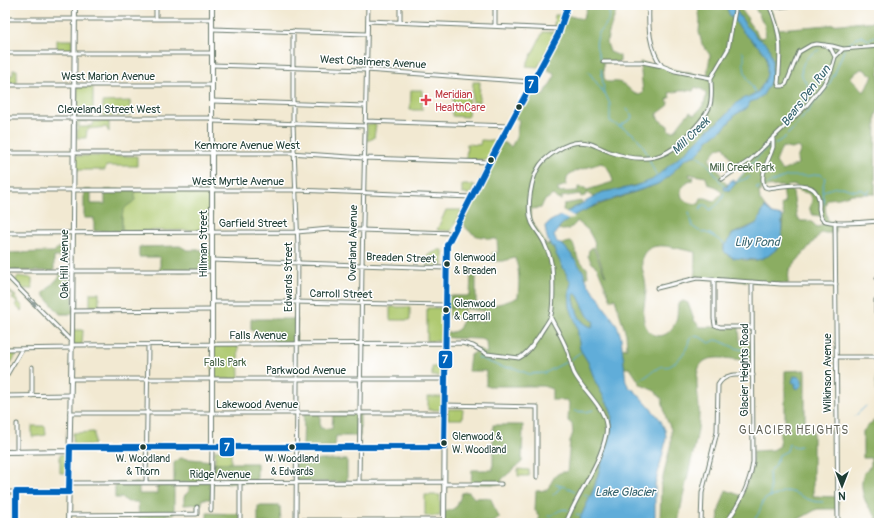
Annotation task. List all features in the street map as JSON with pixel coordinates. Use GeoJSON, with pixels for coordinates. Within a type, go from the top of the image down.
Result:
{"type":"FeatureCollection","features":[{"type":"Feature","properties":{"kind":"street","name":"Oak Hill Avenue"},"geometry":{"type":"LineString","coordinates":[[68,523],[73,310],[75,5]]}},
{"type":"Feature","properties":{"kind":"street"},"geometry":{"type":"LineString","coordinates":[[156,5],[156,19]]}},
{"type":"Feature","properties":{"kind":"street","name":"Hillman Street"},"geometry":{"type":"LineString","coordinates":[[211,510],[212,5]]}},
{"type":"Feature","properties":{"kind":"street","name":"Overland Avenue"},"geometry":{"type":"LineString","coordinates":[[359,482],[362,230],[368,5]]}},
{"type":"Feature","properties":{"kind":"street"},"geometry":{"type":"LineString","coordinates":[[400,5],[400,22]]}},
{"type":"Feature","properties":{"kind":"street"},"geometry":{"type":"LineString","coordinates":[[495,5],[495,26]]}},
{"type":"Feature","properties":{"kind":"street"},"geometry":{"type":"LineString","coordinates":[[296,521],[444,521],[446,248],[489,162],[560,29],[568,5]]}},
{"type":"Feature","properties":{"kind":"street"},"geometry":{"type":"LineString","coordinates":[[649,5],[652,43],[655,55],[662,66]]}},
{"type":"Feature","properties":{"kind":"street"},"geometry":{"type":"LineString","coordinates":[[770,5],[778,7],[796,5]]}},
{"type":"Feature","properties":{"kind":"street"},"geometry":{"type":"LineString","coordinates":[[770,5],[776,20],[778,32],[780,59],[779,86],[786,84],[797,56],[801,50],[811,45],[817,44],[837,46],[843,49],[879,46]]}},
{"type":"Feature","properties":{"kind":"street"},"geometry":{"type":"LineString","coordinates":[[566,523],[596,461],[606,432],[605,424],[599,410],[590,394],[576,376],[568,351],[551,317],[551,263],[546,246],[532,223],[530,208],[531,189],[535,175],[539,166],[549,155],[570,144],[580,142],[589,143],[613,153],[641,159],[651,159],[668,152],[679,143],[710,107],[711,78],[727,52],[735,7]]}},
{"type":"Feature","properties":{"kind":"street"},"geometry":{"type":"LineString","coordinates":[[5,19],[212,19]]}},
{"type":"Feature","properties":{"kind":"street"},"geometry":{"type":"LineString","coordinates":[[368,21],[560,29]]}},
{"type":"Feature","properties":{"kind":"street"},"geometry":{"type":"LineString","coordinates":[[212,29],[367,34]]}},
{"type":"Feature","properties":{"kind":"street","name":"Edwards Street"},"geometry":{"type":"LineString","coordinates":[[293,31],[293,124],[297,232],[296,521]]}},
{"type":"Feature","properties":{"kind":"street"},"geometry":{"type":"LineString","coordinates":[[825,45],[831,49],[835,57]]}},
{"type":"Feature","properties":{"kind":"street"},"geometry":{"type":"LineString","coordinates":[[722,179],[750,160],[802,110],[829,76],[835,57],[843,49]]}},
{"type":"Feature","properties":{"kind":"street"},"geometry":{"type":"LineString","coordinates":[[5,53],[212,53]]}},
{"type":"Feature","properties":{"kind":"street"},"geometry":{"type":"LineString","coordinates":[[603,62],[642,62],[662,66],[675,71],[711,78]]}},
{"type":"Feature","properties":{"kind":"street","name":"West Chalmers Avenue"},"geometry":{"type":"LineString","coordinates":[[212,65],[366,70],[532,82]]}},
{"type":"Feature","properties":{"kind":"street","name":"West Marion Avenue"},"geometry":{"type":"LineString","coordinates":[[5,85],[212,85]]}},
{"type":"Feature","properties":{"kind":"street"},"geometry":{"type":"LineString","coordinates":[[212,101],[365,106]]}},
{"type":"Feature","properties":{"kind":"street","name":"Cleveland Street West"},"geometry":{"type":"LineString","coordinates":[[5,118],[212,120],[365,126]]}},
{"type":"Feature","properties":{"kind":"street"},"geometry":{"type":"LineString","coordinates":[[365,121],[509,126]]}},
{"type":"Feature","properties":{"kind":"street"},"geometry":{"type":"LineString","coordinates":[[773,137],[773,146],[764,175],[764,186],[768,188],[796,185],[811,187],[818,195],[821,218],[824,221],[879,222]]}},
{"type":"Feature","properties":{"kind":"street","name":"Kenmore Avenue West"},"geometry":{"type":"LineString","coordinates":[[5,154],[294,154],[489,162]]}},
{"type":"Feature","properties":{"kind":"street","name":"West Myrtle Avenue"},"geometry":{"type":"LineString","coordinates":[[5,190],[296,190],[471,197]]}},
{"type":"Feature","properties":{"kind":"street","name":"Wilkinson Avenue"},"geometry":{"type":"LineString","coordinates":[[835,222],[838,523]]}},
{"type":"Feature","properties":{"kind":"street","name":"Garfield Street"},"geometry":{"type":"LineString","coordinates":[[5,233],[297,232],[329,229],[453,233]]}},
{"type":"Feature","properties":{"kind":"street","name":"Breaden Street"},"geometry":{"type":"LineString","coordinates":[[212,260],[446,268]]}},
{"type":"Feature","properties":{"kind":"street"},"geometry":{"type":"LineString","coordinates":[[5,273],[73,271],[212,271]]}},
{"type":"Feature","properties":{"kind":"street"},"geometry":{"type":"LineString","coordinates":[[5,273],[72,345]]}},
{"type":"Feature","properties":{"kind":"street"},"geometry":{"type":"LineString","coordinates":[[657,288],[692,278],[781,284],[836,284]]}},
{"type":"Feature","properties":{"kind":"street"},"geometry":{"type":"LineString","coordinates":[[714,279],[715,325],[720,327],[752,327]]}},
{"type":"Feature","properties":{"kind":"street","name":"Glacier Heights Road"},"geometry":{"type":"LineString","coordinates":[[726,523],[738,504],[752,470],[752,282]]}},
{"type":"Feature","properties":{"kind":"street"},"geometry":{"type":"LineString","coordinates":[[876,300],[876,312],[879,315]]}},
{"type":"Feature","properties":{"kind":"street","name":"Carroll Street"},"geometry":{"type":"LineString","coordinates":[[212,302],[297,302],[445,306]]}},
{"type":"Feature","properties":{"kind":"street"},"geometry":{"type":"LineString","coordinates":[[73,310],[212,310]]}},
{"type":"Feature","properties":{"kind":"street","name":"Falls Avenue"},"geometry":{"type":"LineString","coordinates":[[5,349],[72,345],[445,343],[465,344],[473,346],[486,354],[519,358],[528,351],[551,317]]}},
{"type":"Feature","properties":{"kind":"street"},"geometry":{"type":"LineString","coordinates":[[879,322],[879,336]]}},
{"type":"Feature","properties":{"kind":"street"},"geometry":{"type":"LineString","coordinates":[[146,483],[148,345]]}},
{"type":"Feature","properties":{"kind":"street"},"geometry":{"type":"LineString","coordinates":[[5,378],[22,349]]}},
{"type":"Feature","properties":{"kind":"street"},"geometry":{"type":"LineString","coordinates":[[836,357],[879,357]]}},
{"type":"Feature","properties":{"kind":"street"},"geometry":{"type":"LineString","coordinates":[[32,367],[32,396]]}},
{"type":"Feature","properties":{"kind":"street"},"geometry":{"type":"LineString","coordinates":[[700,523],[702,493],[717,432],[718,385],[723,378],[728,376],[753,375]]}},
{"type":"Feature","properties":{"kind":"street","name":"Parkwood Avenue"},"geometry":{"type":"LineString","coordinates":[[71,379],[445,378]]}},
{"type":"Feature","properties":{"kind":"street"},"geometry":{"type":"LineString","coordinates":[[5,396],[71,395]]}},
{"type":"Feature","properties":{"kind":"street"},"geometry":{"type":"LineString","coordinates":[[444,405],[537,407],[537,477]]}},
{"type":"Feature","properties":{"kind":"street","name":"Lakewood Avenue"},"geometry":{"type":"LineString","coordinates":[[70,413],[444,412]]}},
{"type":"Feature","properties":{"kind":"street"},"geometry":{"type":"LineString","coordinates":[[17,424],[17,452]]}},
{"type":"Feature","properties":{"kind":"street"},"geometry":{"type":"LineString","coordinates":[[5,452],[146,447],[444,447]]}},
{"type":"Feature","properties":{"kind":"street"},"geometry":{"type":"LineString","coordinates":[[240,482],[240,523]]}},
{"type":"Feature","properties":{"kind":"street","name":"Ridge Avenue"},"geometry":{"type":"LineString","coordinates":[[69,483],[359,482],[502,484]]}},
{"type":"Feature","properties":{"kind":"street"},"geometry":{"type":"LineString","coordinates":[[5,492],[69,492]]}},
{"type":"Feature","properties":{"kind":"street"},"geometry":{"type":"LineString","coordinates":[[16,492],[16,523]]}},
{"type":"Feature","properties":{"kind":"street"},"geometry":{"type":"LineString","coordinates":[[68,514],[197,514],[197,508]]}},
{"type":"Feature","properties":{"kind":"green space"},"geometry":{"type":"Polygon","coordinates":[[[588,5],[618,5],[607,43],[610,52],[620,56],[620,62],[603,62],[604,78],[608,82],[618,82],[624,84],[637,95],[640,95],[643,92],[640,62],[707,77],[710,55],[702,44],[699,32],[700,20],[698,5],[726,5],[729,14],[744,33],[766,55],[768,70],[766,79],[754,95],[732,108],[689,149],[652,181],[603,192],[593,197],[587,193],[585,196],[581,197],[580,194],[561,197],[561,200],[557,199],[553,195],[544,201],[541,208],[530,209],[531,219],[546,245],[549,244],[554,247],[554,250],[571,283],[570,307],[577,326],[580,349],[588,362],[596,383],[610,408],[612,415],[611,431],[594,488],[578,523],[539,523],[539,515],[537,515],[537,511],[535,511],[536,491],[547,490],[559,473],[567,472],[570,441],[573,433],[572,424],[568,421],[569,403],[567,400],[552,400],[552,389],[543,386],[486,386],[486,371],[468,371],[470,356],[478,349],[487,354],[486,341],[480,339],[445,337],[445,333],[459,329],[462,320],[484,322],[484,311],[462,308],[445,308],[445,296],[470,296],[471,275],[476,275],[476,302],[479,304],[496,304],[518,297],[519,281],[515,258],[503,261],[492,261],[492,253],[498,253],[497,239],[489,239],[483,236],[475,235],[459,220],[501,141],[511,147],[516,138],[519,120],[514,117],[529,88],[543,96],[555,76],[554,73],[548,70],[549,67],[543,63],[558,35],[565,15],[583,19],[588,5]],[[695,87],[693,91],[685,90],[669,93],[670,98],[667,99],[669,105],[657,114],[658,119],[668,126],[670,131],[675,131],[690,112],[694,115],[702,106],[706,94],[703,90],[695,87]],[[601,163],[573,172],[567,178],[566,185],[558,188],[558,192],[578,191],[578,187],[585,188],[587,190],[613,182],[612,176],[606,166],[601,163]]]}},
{"type":"Feature","properties":{"kind":"green space"},"geometry":{"type":"Polygon","coordinates":[[[732,5],[738,5],[760,38],[766,35],[765,26],[756,8],[752,5],[769,5],[778,29],[879,21],[879,108],[876,116],[875,194],[852,194],[839,198],[828,199],[825,207],[826,212],[828,221],[835,222],[835,233],[821,233],[789,270],[788,284],[695,278],[695,252],[672,247],[655,246],[644,253],[642,264],[646,288],[644,321],[649,331],[658,336],[662,336],[671,330],[676,320],[678,304],[683,301],[688,303],[694,320],[700,327],[739,327],[740,342],[752,342],[752,361],[712,358],[702,363],[699,368],[697,373],[699,409],[698,430],[678,523],[660,523],[661,486],[671,443],[671,429],[666,418],[662,399],[655,391],[641,385],[630,368],[624,368],[622,349],[627,348],[626,334],[615,299],[611,300],[598,269],[588,256],[589,250],[593,247],[606,276],[594,245],[595,244],[588,230],[577,221],[569,229],[558,229],[564,222],[579,212],[658,184],[670,175],[685,159],[696,155],[708,140],[725,127],[736,114],[744,110],[750,102],[763,95],[771,81],[772,59],[762,42],[748,28],[732,5]],[[861,69],[851,76],[851,78],[864,92],[873,76],[861,69]],[[724,146],[717,149],[709,159],[728,186],[724,186],[729,191],[747,169],[744,164],[739,168],[731,159],[724,146]],[[782,147],[776,162],[782,171],[798,164],[797,159],[801,149],[798,147],[791,149],[782,147]],[[689,174],[690,177],[694,177],[693,180],[688,181],[681,189],[682,197],[686,201],[699,204],[701,198],[706,198],[714,201],[722,193],[717,187],[708,184],[706,177],[689,174]],[[796,185],[786,186],[787,189],[791,190],[793,193],[797,218],[801,221],[811,221],[817,227],[821,226],[824,221],[820,216],[813,215],[811,212],[810,206],[812,199],[808,193],[799,191],[796,185]],[[783,186],[765,187],[761,189],[761,192],[759,191],[760,200],[765,207],[757,223],[732,234],[729,241],[723,245],[727,255],[743,259],[744,261],[754,261],[763,258],[778,248],[781,242],[784,217],[781,206],[782,204],[785,204],[783,186]]]}},
{"type":"Feature","properties":{"kind":"green space"},"geometry":{"type":"Polygon","coordinates":[[[555,15],[562,15],[559,26],[554,26],[555,15]]]}},
{"type":"Feature","properties":{"kind":"green space"},"geometry":{"type":"Polygon","coordinates":[[[543,32],[556,32],[538,67],[526,66],[543,32]]]}},
{"type":"Feature","properties":{"kind":"green space"},"geometry":{"type":"Polygon","coordinates":[[[57,40],[72,40],[72,51],[57,51],[57,40]]]}},
{"type":"Feature","properties":{"kind":"green space"},"geometry":{"type":"Polygon","coordinates":[[[13,70],[17,70],[17,83],[10,83],[10,76],[7,75],[13,75],[13,70]]]}},
{"type":"Feature","properties":{"kind":"green space"},"geometry":{"type":"Polygon","coordinates":[[[473,82],[480,82],[479,102],[472,102],[473,82]]]}},
{"type":"Feature","properties":{"kind":"green space"},"geometry":{"type":"Polygon","coordinates":[[[77,87],[93,87],[93,116],[77,116],[77,87]]]}},
{"type":"Feature","properties":{"kind":"green space"},"geometry":{"type":"Polygon","coordinates":[[[411,90],[422,90],[422,110],[410,110],[411,90]]]}},
{"type":"Feature","properties":{"kind":"green space"},"geometry":{"type":"Polygon","coordinates":[[[453,91],[469,91],[468,117],[452,116],[453,91]]]}},
{"type":"Feature","properties":{"kind":"green space"},"geometry":{"type":"Polygon","coordinates":[[[130,101],[130,116],[103,116],[103,102],[130,101]]]}},
{"type":"Feature","properties":{"kind":"green space"},"geometry":{"type":"Polygon","coordinates":[[[77,120],[86,120],[79,122],[79,127],[93,126],[93,121],[109,121],[109,132],[106,127],[88,129],[86,138],[77,138],[77,120]]]}},
{"type":"Feature","properties":{"kind":"green space"},"geometry":{"type":"Polygon","coordinates":[[[367,124],[376,124],[374,138],[367,141],[367,124]]]}},
{"type":"Feature","properties":{"kind":"green space"},"geometry":{"type":"Polygon","coordinates":[[[481,140],[498,141],[488,160],[466,159],[467,144],[480,145],[481,140]]]}},
{"type":"Feature","properties":{"kind":"green space"},"geometry":{"type":"Polygon","coordinates":[[[76,156],[137,156],[137,166],[106,166],[105,170],[76,170],[76,156]]]}},
{"type":"Feature","properties":{"kind":"green space"},"geometry":{"type":"Polygon","coordinates":[[[462,185],[475,185],[470,194],[462,194],[462,185]]]}},
{"type":"Feature","properties":{"kind":"green space"},"geometry":{"type":"Polygon","coordinates":[[[84,190],[91,190],[91,204],[105,204],[105,190],[135,190],[135,200],[123,211],[122,231],[94,231],[94,218],[84,218],[84,190]]]}},
{"type":"Feature","properties":{"kind":"green space"},"geometry":{"type":"Polygon","coordinates":[[[122,190],[212,190],[212,230],[122,231],[122,190]]]}},
{"type":"Feature","properties":{"kind":"green space"},"geometry":{"type":"Polygon","coordinates":[[[582,201],[582,203],[566,212],[563,210],[564,204],[582,201]]]}},
{"type":"Feature","properties":{"kind":"green space"},"geometry":{"type":"Polygon","coordinates":[[[446,210],[462,210],[451,231],[437,230],[446,210]]]}},
{"type":"Feature","properties":{"kind":"green space"},"geometry":{"type":"Polygon","coordinates":[[[569,242],[573,243],[578,259],[587,268],[588,277],[586,278],[570,253],[562,244],[569,242]]]}},
{"type":"Feature","properties":{"kind":"green space"},"geometry":{"type":"Polygon","coordinates":[[[180,246],[187,250],[212,250],[212,271],[160,271],[160,257],[139,257],[139,247],[180,246]]]}},
{"type":"Feature","properties":{"kind":"green space"},"geometry":{"type":"Polygon","coordinates":[[[64,247],[64,257],[54,257],[54,271],[5,271],[5,253],[54,252],[59,248],[64,247]]]}},
{"type":"Feature","properties":{"kind":"green space"},"geometry":{"type":"Polygon","coordinates":[[[439,250],[443,250],[443,266],[427,265],[428,255],[439,250]]]}},
{"type":"Feature","properties":{"kind":"green space"},"geometry":{"type":"Polygon","coordinates":[[[60,271],[73,271],[73,314],[60,314],[43,294],[60,276],[60,271]]]}},
{"type":"Feature","properties":{"kind":"green space"},"geometry":{"type":"Polygon","coordinates":[[[18,276],[32,278],[32,289],[23,289],[15,281],[18,276]]]}},
{"type":"Feature","properties":{"kind":"green space"},"geometry":{"type":"Polygon","coordinates":[[[5,288],[16,296],[15,298],[23,307],[21,311],[15,305],[17,303],[12,298],[14,296],[9,292],[8,294],[5,291],[5,288]]]}},
{"type":"Feature","properties":{"kind":"green space"},"geometry":{"type":"Polygon","coordinates":[[[90,293],[99,293],[99,306],[90,306],[90,293]]]}},
{"type":"Feature","properties":{"kind":"green space"},"geometry":{"type":"Polygon","coordinates":[[[575,293],[588,316],[594,322],[592,327],[583,322],[578,314],[573,295],[575,293]]]}},
{"type":"Feature","properties":{"kind":"green space"},"geometry":{"type":"Polygon","coordinates":[[[390,307],[410,307],[410,320],[390,320],[390,307]]]}},
{"type":"Feature","properties":{"kind":"green space"},"geometry":{"type":"Polygon","coordinates":[[[427,308],[443,308],[442,341],[427,341],[427,308]]]}},
{"type":"Feature","properties":{"kind":"green space"},"geometry":{"type":"Polygon","coordinates":[[[449,309],[464,309],[464,318],[449,318],[449,309]]]}},
{"type":"Feature","properties":{"kind":"green space"},"geometry":{"type":"Polygon","coordinates":[[[251,319],[297,319],[296,344],[276,344],[273,340],[251,330],[251,319]]]}},
{"type":"Feature","properties":{"kind":"green space"},"geometry":{"type":"Polygon","coordinates":[[[72,330],[83,330],[82,345],[72,345],[72,330]]]}},
{"type":"Feature","properties":{"kind":"green space","name":"Falls Park"},"geometry":{"type":"Polygon","coordinates":[[[238,344],[239,379],[212,379],[212,345],[238,344]]]}},
{"type":"Feature","properties":{"kind":"green space"},"geometry":{"type":"Polygon","coordinates":[[[5,352],[18,352],[11,363],[5,360],[5,352]]]}},
{"type":"Feature","properties":{"kind":"green space"},"geometry":{"type":"Polygon","coordinates":[[[432,367],[442,367],[442,376],[432,376],[432,367]]]}},
{"type":"Feature","properties":{"kind":"green space"},"geometry":{"type":"Polygon","coordinates":[[[805,370],[805,429],[813,430],[813,496],[838,497],[838,509],[817,509],[792,523],[718,523],[719,510],[726,490],[742,496],[751,470],[753,451],[773,450],[780,446],[780,425],[785,424],[785,371],[805,370]]]}},
{"type":"Feature","properties":{"kind":"green space"},"geometry":{"type":"Polygon","coordinates":[[[876,377],[879,377],[879,523],[877,523],[875,515],[865,501],[862,484],[864,473],[871,466],[871,458],[863,458],[863,431],[877,417],[876,377]]]}},
{"type":"Feature","properties":{"kind":"green space"},"geometry":{"type":"Polygon","coordinates":[[[428,397],[442,397],[442,410],[428,410],[428,397]]]}},
{"type":"Feature","properties":{"kind":"green space"},"geometry":{"type":"Polygon","coordinates":[[[448,409],[463,409],[462,419],[448,419],[448,409]]]}},
{"type":"Feature","properties":{"kind":"green space"},"geometry":{"type":"Polygon","coordinates":[[[304,413],[320,413],[320,428],[332,429],[333,413],[360,413],[360,436],[336,436],[335,447],[303,447],[304,413]]]}},
{"type":"Feature","properties":{"kind":"green space"},"geometry":{"type":"Polygon","coordinates":[[[493,425],[523,425],[522,462],[502,479],[501,484],[471,484],[472,470],[493,470],[493,425]]]}},
{"type":"Feature","properties":{"kind":"green space"},"geometry":{"type":"Polygon","coordinates":[[[32,426],[45,426],[46,435],[32,437],[32,426]]]}},
{"type":"Feature","properties":{"kind":"green space"},"geometry":{"type":"Polygon","coordinates":[[[94,432],[94,445],[73,445],[73,433],[94,432]]]}},
{"type":"Feature","properties":{"kind":"green space"},"geometry":{"type":"Polygon","coordinates":[[[215,450],[231,450],[231,463],[215,463],[215,450]]]}},
{"type":"Feature","properties":{"kind":"green space"},"geometry":{"type":"Polygon","coordinates":[[[67,454],[67,473],[60,473],[60,455],[67,454]]]}},
{"type":"Feature","properties":{"kind":"green space"},"geometry":{"type":"Polygon","coordinates":[[[179,458],[213,461],[213,463],[257,463],[257,483],[227,483],[227,472],[213,472],[211,499],[202,499],[202,504],[184,505],[184,496],[189,491],[189,483],[174,483],[174,463],[179,458]]]}},
{"type":"Feature","properties":{"kind":"green space"},"geometry":{"type":"Polygon","coordinates":[[[296,460],[347,460],[347,482],[296,482],[296,460]]]}},
{"type":"Feature","properties":{"kind":"green space"},"geometry":{"type":"Polygon","coordinates":[[[518,469],[529,470],[529,476],[518,476],[518,469]]]}},
{"type":"Feature","properties":{"kind":"green space"},"geometry":{"type":"Polygon","coordinates":[[[115,483],[139,483],[139,494],[157,494],[157,483],[174,483],[174,514],[166,515],[166,523],[122,523],[139,522],[138,502],[128,502],[122,498],[115,498],[115,483]]]}},
{"type":"Feature","properties":{"kind":"green space"},"geometry":{"type":"Polygon","coordinates":[[[469,492],[474,498],[490,498],[499,518],[493,523],[444,523],[444,512],[457,506],[462,493],[469,492]]]}},
{"type":"Feature","properties":{"kind":"green space"},"geometry":{"type":"Polygon","coordinates":[[[425,495],[440,495],[440,516],[425,516],[425,495]]]}},
{"type":"Feature","properties":{"kind":"green space"},"geometry":{"type":"Polygon","coordinates":[[[258,506],[280,506],[281,523],[258,523],[258,506]]]}},
{"type":"Feature","properties":{"kind":"green space"},"geometry":{"type":"Polygon","coordinates":[[[207,513],[240,514],[240,523],[207,523],[207,513]]]}},
{"type":"Feature","properties":{"kind":"green space"},"geometry":{"type":"Polygon","coordinates":[[[315,520],[366,520],[366,523],[315,523],[315,520]]]}},
{"type":"Feature","properties":{"kind":"water","name":"Lake Glacier"},"geometry":{"type":"Polygon","coordinates":[[[726,5],[732,5],[748,28],[768,45],[772,59],[772,72],[771,81],[763,95],[750,102],[746,109],[736,114],[725,127],[708,140],[696,155],[685,159],[670,175],[658,184],[598,204],[573,216],[560,226],[554,236],[557,242],[564,246],[583,271],[588,284],[599,297],[602,304],[617,325],[621,337],[626,382],[660,419],[666,436],[655,485],[655,523],[578,523],[594,488],[611,431],[612,415],[610,408],[596,383],[588,362],[580,349],[577,326],[570,307],[569,291],[571,283],[554,250],[554,247],[552,247],[549,242],[546,235],[545,226],[549,222],[603,192],[632,187],[652,180],[689,149],[738,102],[758,92],[764,83],[767,74],[766,55],[744,33],[729,14],[726,5]],[[575,293],[573,295],[578,314],[583,322],[592,327],[594,322],[588,316],[575,293]]]}},
{"type":"Feature","properties":{"kind":"water"},"geometry":{"type":"Polygon","coordinates":[[[731,180],[733,180],[733,182],[737,182],[730,190],[724,190],[723,187],[728,187],[727,184],[729,184],[731,180]]]}},
{"type":"Feature","properties":{"kind":"water","name":"Lily Pond"},"geometry":{"type":"Polygon","coordinates":[[[765,207],[772,214],[782,216],[781,244],[779,247],[768,256],[757,260],[734,258],[728,255],[724,251],[724,246],[733,234],[757,223],[765,207]]]}},
{"type":"Feature","properties":{"kind":"water"},"geometry":{"type":"Polygon","coordinates":[[[794,376],[800,377],[802,380],[802,385],[798,389],[794,387],[796,384],[792,382],[794,376]]]}},
{"type":"Feature","properties":{"kind":"pier"},"geometry":{"type":"Polygon","coordinates":[[[564,211],[575,217],[569,220],[558,215],[564,211]]]}},
{"type":"Feature","properties":{"kind":"waterway"},"geometry":{"type":"LineString","coordinates":[[600,58],[596,42],[598,34],[609,20],[610,16],[606,5]]}},
{"type":"Feature","properties":{"kind":"waterway","name":"Bears Den Run"},"geometry":{"type":"LineString","coordinates":[[845,47],[860,36],[868,40],[879,34]]}},
{"type":"Feature","properties":{"kind":"waterway"},"geometry":{"type":"LineString","coordinates":[[800,110],[808,87],[803,77],[802,67],[809,56],[819,50]]}},
{"type":"Feature","properties":{"kind":"waterway","name":"Bears Den Run"},"geometry":{"type":"LineString","coordinates":[[775,144],[795,127],[828,86],[844,50]]}},
{"type":"Feature","properties":{"kind":"waterway"},"geometry":{"type":"LineString","coordinates":[[742,51],[744,55],[744,67],[746,74],[756,93]]}},
{"type":"Feature","properties":{"kind":"waterway"},"geometry":{"type":"LineString","coordinates":[[601,69],[604,91],[610,104],[610,121],[629,131],[637,138],[644,148],[657,176]]}},
{"type":"Feature","properties":{"kind":"waterway"},"geometry":{"type":"LineString","coordinates":[[588,71],[604,93]]}},
{"type":"Feature","properties":{"kind":"waterway"},"geometry":{"type":"LineString","coordinates":[[620,126],[631,119],[632,116],[627,109]]}},
{"type":"Feature","properties":{"kind":"waterway","name":"Bears Den Run"},"geometry":{"type":"LineString","coordinates":[[737,181],[764,150],[772,145]]}},
{"type":"Feature","properties":{"kind":"waterway","name":"Bears Den Run"},"geometry":{"type":"LineString","coordinates":[[695,154],[708,165],[724,187]]}},
{"type":"Feature","properties":{"kind":"waterway"},"geometry":{"type":"LineString","coordinates":[[767,184],[787,176],[808,176],[820,174],[825,178],[822,190],[824,204]]}},
{"type":"Feature","properties":{"kind":"waterway","name":"Bears Den Run"},"geometry":{"type":"LineString","coordinates":[[737,182],[750,177]]}},
{"type":"Feature","properties":{"kind":"waterway"},"geometry":{"type":"LineString","coordinates":[[759,191],[756,188],[760,187]]}},
{"type":"Feature","properties":{"kind":"waterway"},"geometry":{"type":"LineString","coordinates":[[823,191],[835,187],[853,190],[861,189],[867,193],[870,190]]}},
{"type":"Feature","properties":{"kind":"waterway"},"geometry":{"type":"LineString","coordinates":[[700,210],[702,205],[706,205],[710,210],[721,201],[724,193]]}},
{"type":"Feature","properties":{"kind":"waterway"},"geometry":{"type":"LineString","coordinates":[[689,212],[693,227],[699,231],[710,234],[725,244]]}},
{"type":"Feature","properties":{"kind":"waterway"},"geometry":{"type":"LineString","coordinates":[[640,380],[660,367],[668,367],[676,362],[687,346],[689,339],[693,336],[700,337],[709,343],[717,340],[738,349],[746,350]]}},
{"type":"Feature","properties":{"kind":"waterway"},"geometry":{"type":"LineString","coordinates":[[571,359],[581,352]]}},
{"type":"Feature","properties":{"kind":"waterway"},"geometry":{"type":"LineString","coordinates":[[477,357],[501,367],[514,368],[529,374],[545,373],[568,361]]}},
{"type":"Feature","properties":{"kind":"waterway"},"geometry":{"type":"LineString","coordinates":[[855,416],[866,406]]}},
{"type":"Feature","properties":{"kind":"waterway"},"geometry":{"type":"LineString","coordinates":[[574,411],[586,412],[593,410]]}},
{"type":"Feature","properties":{"kind":"waterway"},"geometry":{"type":"LineString","coordinates":[[770,497],[769,472],[775,466],[779,455],[787,451],[789,444],[796,447],[801,446]]}},
{"type":"Feature","properties":{"kind":"waterway"},"geometry":{"type":"LineString","coordinates":[[556,484],[575,491]]}},
{"type":"Feature","properties":{"kind":"waterway"},"geometry":{"type":"LineString","coordinates":[[553,495],[561,487]]}},
{"type":"Feature","properties":{"kind":"waterway"},"geometry":{"type":"LineString","coordinates":[[747,523],[752,521],[757,516],[764,500],[784,491],[794,493],[812,501],[823,502]]}},
{"type":"Feature","properties":{"kind":"waterway"},"geometry":{"type":"LineString","coordinates":[[584,495],[590,497]]}},
{"type":"Feature","properties":{"kind":"waterway"},"geometry":{"type":"LineString","coordinates":[[548,516],[560,510],[568,510]]}},
{"type":"Feature","properties":{"kind":"waterway"},"geometry":{"type":"LineString","coordinates":[[576,514],[581,516]]}},
{"type":"Feature","properties":{"kind":"transit line","name":"7"},"geometry":{"type":"LineString","coordinates":[[444,447],[447,245],[491,159],[558,35],[568,5]]}},
{"type":"Feature","properties":{"kind":"transit line","name":"7"},"geometry":{"type":"LineString","coordinates":[[70,447],[444,447]]}},
{"type":"Feature","properties":{"kind":"transit line","name":"7"},"geometry":{"type":"LineString","coordinates":[[69,492],[70,447]]}},
{"type":"Feature","properties":{"kind":"transit line","name":"7"},"geometry":{"type":"LineString","coordinates":[[16,492],[69,492]]}},
{"type":"Feature","properties":{"kind":"transit line","name":"7"},"geometry":{"type":"LineString","coordinates":[[16,492],[16,523]]}},
{"type":"Feature","properties":{"kind":"place","name":"Meridian HealthCare"},"geometry":{"type":"Point","coordinates":[426,100]}},
{"type":"Feature","properties":{"kind":"place","name":"Glenwood & Breaden"},"geometry":{"type":"Point","coordinates":[447,264]}},
{"type":"Feature","properties":{"kind":"place","name":"Glenwood & Carroll"},"geometry":{"type":"Point","coordinates":[446,310]}},
{"type":"Feature","properties":{"kind":"place","name":"Glenwood & W. Woodland"},"geometry":{"type":"Point","coordinates":[444,443]}},
{"type":"Feature","properties":{"kind":"place","name":"W. Woodland & Thorn"},"geometry":{"type":"Point","coordinates":[143,447]}},
{"type":"Feature","properties":{"kind":"place","name":"W. Woodland & Edwards"},"geometry":{"type":"Point","coordinates":[292,447]}},
{"type":"Feature","properties":{"kind":"district","name":"GLACIER HEIGHTS"},"geometry":{"type":"Point","coordinates":[794,430]}},
{"type":"Feature","properties":{"kind":"water label","name":"Mill Creek"},"geometry":{"type":"Point","coordinates":[691,136]}},
{"type":"Feature","properties":{"kind":"park label","name":"Mill Creek Park"},"geometry":{"type":"Point","coordinates":[742,167]}}]}
